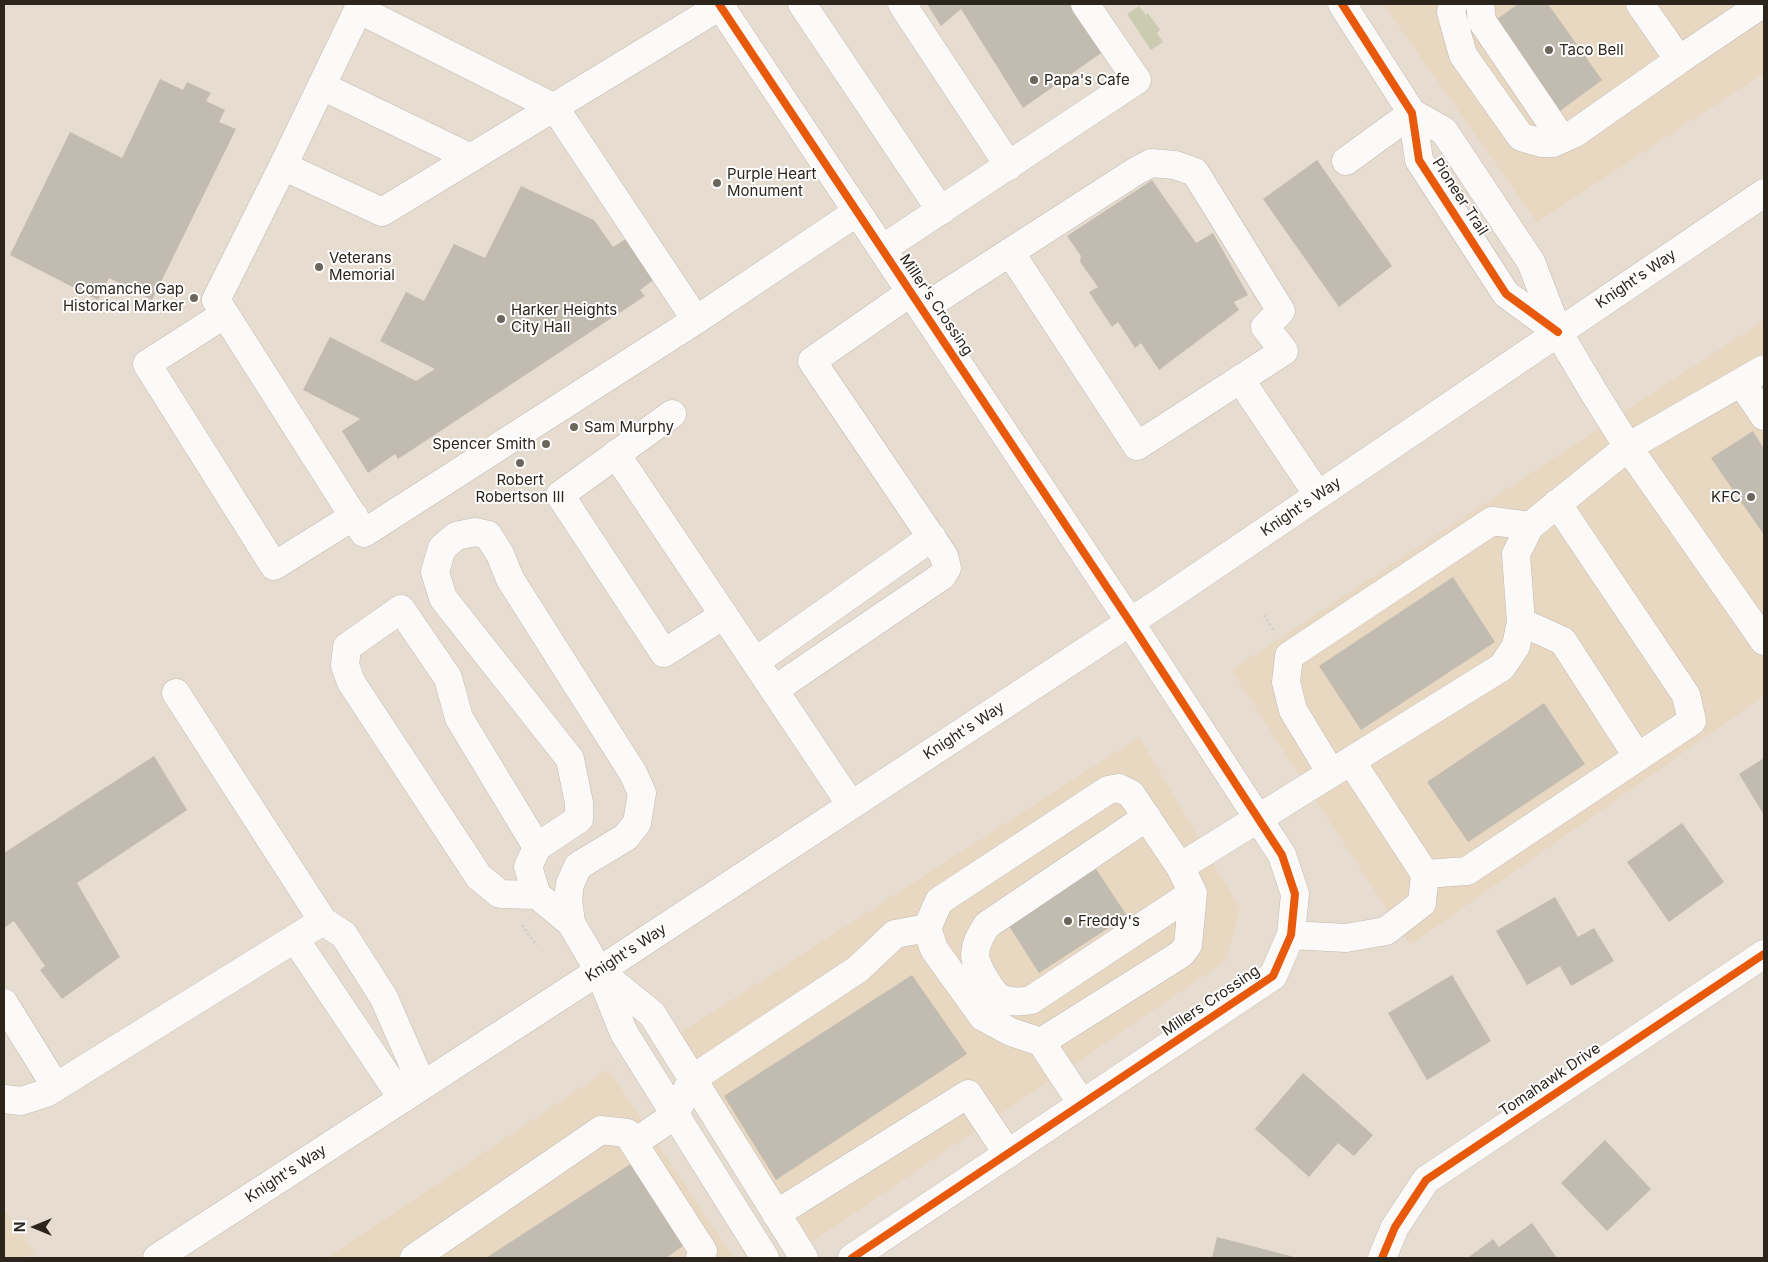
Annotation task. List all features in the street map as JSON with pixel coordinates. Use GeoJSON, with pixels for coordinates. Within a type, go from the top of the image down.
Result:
{"type":"FeatureCollection","features":[{"type":"Feature","properties":{"kind":"street"},"geometry":{"type":"LineString","coordinates":[[802,4],[941,211]]}},
{"type":"Feature","properties":{"kind":"street"},"geometry":{"type":"LineString","coordinates":[[902,4],[1009,166]]}},
{"type":"Feature","properties":{"kind":"street"},"geometry":{"type":"LineString","coordinates":[[882,250],[1137,80],[1085,4]]}},
{"type":"Feature","properties":{"kind":"street","name":"Pioneer Trail"},"geometry":{"type":"LineString","coordinates":[[1342,4],[1412,113],[1419,160],[1506,294],[1558,332]]}},
{"type":"Feature","properties":{"kind":"street"},"geometry":{"type":"LineString","coordinates":[[1453,4],[1451,12],[1463,55],[1521,138],[1542,143],[1553,143],[1575,133],[1762,4]]}},
{"type":"Feature","properties":{"kind":"street"},"geometry":{"type":"LineString","coordinates":[[1480,4],[1482,21],[1562,139]]}},
{"type":"Feature","properties":{"kind":"street"},"geometry":{"type":"LineString","coordinates":[[1640,4],[1679,60]]}},
{"type":"Feature","properties":{"kind":"street"},"geometry":{"type":"LineString","coordinates":[[283,166],[382,212],[555,108],[720,5]]}},
{"type":"Feature","properties":{"kind":"street","name":"Miller's Crossing"},"geometry":{"type":"LineString","coordinates":[[720,5],[1130,622]]}},
{"type":"Feature","properties":{"kind":"street"},"geometry":{"type":"LineString","coordinates":[[696,320],[555,108],[360,7],[216,300],[364,532],[696,320],[857,212]]}},
{"type":"Feature","properties":{"kind":"street"},"geometry":{"type":"LineString","coordinates":[[322,86],[471,158]]}},
{"type":"Feature","properties":{"kind":"street"},"geometry":{"type":"LineString","coordinates":[[1346,161],[1412,113]]}},
{"type":"Feature","properties":{"kind":"street","name":"Pioneer Trail"},"geometry":{"type":"LineString","coordinates":[[1412,113],[1444,131],[1531,262],[1558,332]]}},
{"type":"Feature","properties":{"kind":"street"},"geometry":{"type":"LineString","coordinates":[[774,690],[942,576],[948,568],[944,556],[932,537],[812,361],[916,300],[1010,252],[1151,163],[1175,165],[1195,172],[1281,311],[1265,326],[1284,351],[1137,446],[1010,252]]}},
{"type":"Feature","properties":{"kind":"street","name":"Knight's Way"},"geometry":{"type":"LineString","coordinates":[[157,1258],[599,972],[1130,622],[1764,193]]}},
{"type":"Feature","properties":{"kind":"street"},"geometry":{"type":"LineString","coordinates":[[225,314],[147,364],[274,566],[354,516]]}},
{"type":"Feature","properties":{"kind":"street"},"geometry":{"type":"LineString","coordinates":[[1558,332],[1628,447],[1764,642]]}},
{"type":"Feature","properties":{"kind":"street"},"geometry":{"type":"LineString","coordinates":[[1180,867],[1502,667],[1516,646],[1521,622],[1516,554],[1530,526],[1628,447],[1753,375],[1764,416]]}},
{"type":"Feature","properties":{"kind":"street"},"geometry":{"type":"LineString","coordinates":[[1240,379],[1318,495]]}},
{"type":"Feature","properties":{"kind":"street"},"geometry":{"type":"LineString","coordinates":[[672,414],[560,495],[664,654],[724,615]]}},
{"type":"Feature","properties":{"kind":"street"},"geometry":{"type":"LineString","coordinates":[[616,454],[850,805]]}},
{"type":"Feature","properties":{"kind":"street"},"geometry":{"type":"LineString","coordinates":[[1425,874],[1467,871],[1692,721],[1686,695],[1557,503]]}},
{"type":"Feature","properties":{"kind":"street"},"geometry":{"type":"LineString","coordinates":[[1291,935],[1346,938],[1386,931],[1422,903],[1425,874],[1341,767],[1293,710],[1286,682],[1289,656],[1492,522],[1530,526]]}},
{"type":"Feature","properties":{"kind":"street"},"geometry":{"type":"LineString","coordinates":[[571,923],[568,899],[570,884],[578,866],[626,836],[637,823],[642,793],[633,773],[510,578],[500,554],[488,535],[475,532],[456,536],[442,548],[435,572],[443,598],[570,760],[579,803],[579,819],[537,847],[528,867],[537,895],[571,923],[599,972],[624,1033],[765,1258]]}},
{"type":"Feature","properties":{"kind":"street"},"geometry":{"type":"LineString","coordinates":[[755,662],[932,537]]}},
{"type":"Feature","properties":{"kind":"street"},"geometry":{"type":"LineString","coordinates":[[537,847],[459,718],[448,678],[401,609],[347,648],[345,665],[351,682],[479,877],[500,894],[537,895]]}},
{"type":"Feature","properties":{"kind":"street","name":"Millers Crossing"},"geometry":{"type":"LineString","coordinates":[[852,1258],[1273,976],[1291,935],[1295,894],[1282,855],[1130,622]]}},
{"type":"Feature","properties":{"kind":"street"},"geometry":{"type":"LineString","coordinates":[[1521,622],[1563,641],[1637,756]]}},
{"type":"Feature","properties":{"kind":"street"},"geometry":{"type":"LineString","coordinates":[[176,694],[323,921],[344,935],[384,998],[412,1092]]}},
{"type":"Feature","properties":{"kind":"street"},"geometry":{"type":"LineString","coordinates":[[1041,1042],[1181,954],[1188,945],[1193,893],[1180,867],[1131,794],[1119,788],[1108,790],[939,901],[927,928],[934,949],[983,1017],[1011,1032],[1041,1042],[1082,1104]]}},
{"type":"Feature","properties":{"kind":"street"},"geometry":{"type":"LineString","coordinates":[[1147,817],[987,925],[977,940],[974,956],[984,978],[998,997],[1017,1002],[1031,1000],[1193,893]]}},
{"type":"Feature","properties":{"kind":"street"},"geometry":{"type":"LineString","coordinates":[[4,1099],[21,1101],[46,1093],[323,921]]}},
{"type":"Feature","properties":{"kind":"street"},"geometry":{"type":"LineString","coordinates":[[634,1143],[674,1115],[692,1079],[858,969],[895,934],[927,928]]}},
{"type":"Feature","properties":{"kind":"street"},"geometry":{"type":"LineString","coordinates":[[295,939],[412,1092]]}},
{"type":"Feature","properties":{"kind":"street","name":"Tomahawk Drive"},"geometry":{"type":"LineString","coordinates":[[1382,1258],[1395,1227],[1426,1180],[1764,954]]}},
{"type":"Feature","properties":{"kind":"street"},"geometry":{"type":"LineString","coordinates":[[599,972],[652,1014],[804,1258]]}},
{"type":"Feature","properties":{"kind":"street"},"geometry":{"type":"LineString","coordinates":[[4,1003],[56,1087]]}},
{"type":"Feature","properties":{"kind":"street"},"geometry":{"type":"LineString","coordinates":[[776,1214],[968,1094],[1008,1154]]}},
{"type":"Feature","properties":{"kind":"street"},"geometry":{"type":"LineString","coordinates":[[414,1258],[601,1130],[627,1133],[703,1251],[700,1258]]}},
{"type":"Feature","properties":{"kind":"shaded area"},"geometry":{"type":"Polygon","coordinates":[[[1383,4],[1764,4],[1764,73],[1537,222],[1383,4]]]}},
{"type":"Feature","properties":{"kind":"shaded area"},"geometry":{"type":"Polygon","coordinates":[[[1139,6],[1146,15],[1148,13],[1160,30],[1157,33],[1163,42],[1151,50],[1127,14],[1139,6]]]}},
{"type":"Feature","properties":{"kind":"shaded area"},"geometry":{"type":"Polygon","coordinates":[[[1764,320],[1764,696],[1410,945],[1231,670],[1764,320]]]}},
{"type":"Feature","properties":{"kind":"shaded area"},"geometry":{"type":"Polygon","coordinates":[[[1139,737],[1240,908],[1226,961],[810,1243],[677,1035],[1139,737]]]}},
{"type":"Feature","properties":{"kind":"shaded area"},"geometry":{"type":"Polygon","coordinates":[[[608,1069],[734,1258],[327,1258],[608,1069]]]}},
{"type":"Feature","properties":{"kind":"shaded area"},"geometry":{"type":"Polygon","coordinates":[[[4,1209],[35,1252],[25,1258],[4,1258],[4,1209]]]}},
{"type":"Feature","properties":{"kind":"building","name":"Papa's Cafe"},"geometry":{"type":"Polygon","coordinates":[[[927,4],[1071,4],[1104,51],[1023,108],[961,9],[941,26],[927,4]]]}},
{"type":"Feature","properties":{"kind":"building","name":"Taco Bell"},"geometry":{"type":"Polygon","coordinates":[[[1518,4],[1548,4],[1602,80],[1560,111],[1496,20],[1518,4]]]}},
{"type":"Feature","properties":{"kind":"building"},"geometry":{"type":"Polygon","coordinates":[[[160,79],[183,90],[187,82],[211,93],[206,101],[225,110],[219,122],[236,129],[152,300],[109,278],[98,300],[10,255],[70,132],[122,158],[160,79]]]}},
{"type":"Feature","properties":{"kind":"building"},"geometry":{"type":"Polygon","coordinates":[[[1317,160],[1392,266],[1339,307],[1263,199],[1317,160]]]}},
{"type":"Feature","properties":{"kind":"building"},"geometry":{"type":"Polygon","coordinates":[[[1152,180],[1196,243],[1213,233],[1248,295],[1234,302],[1239,310],[1159,370],[1141,343],[1135,348],[1118,322],[1112,327],[1089,292],[1098,287],[1080,262],[1081,256],[1067,236],[1152,180]]]}},
{"type":"Feature","properties":{"kind":"building","name":"Harker Heights City Hall"},"geometry":{"type":"Polygon","coordinates":[[[521,186],[594,220],[613,247],[649,224],[664,246],[643,258],[656,278],[640,290],[645,296],[398,459],[395,454],[368,473],[342,431],[360,419],[303,390],[330,337],[416,381],[435,369],[380,341],[406,292],[424,301],[454,244],[485,258],[521,186]]]}},
{"type":"Feature","properties":{"kind":"building","name":"KFC"},"geometry":{"type":"Polygon","coordinates":[[[1753,431],[1764,449],[1764,535],[1711,458],[1753,431]]]}},
{"type":"Feature","properties":{"kind":"building"},"geometry":{"type":"Polygon","coordinates":[[[1453,577],[1495,642],[1361,730],[1319,666],[1453,577]]]}},
{"type":"Feature","properties":{"kind":"building"},"geometry":{"type":"Polygon","coordinates":[[[1544,703],[1585,764],[1468,842],[1427,782],[1544,703]]]}},
{"type":"Feature","properties":{"kind":"building"},"geometry":{"type":"Polygon","coordinates":[[[154,756],[187,810],[77,883],[120,957],[62,999],[40,970],[45,966],[14,921],[4,928],[4,853],[154,756]]]}},
{"type":"Feature","properties":{"kind":"building"},"geometry":{"type":"Polygon","coordinates":[[[1764,758],[1764,815],[1739,774],[1764,758]]]}},
{"type":"Feature","properties":{"kind":"building"},"geometry":{"type":"Polygon","coordinates":[[[1682,823],[1724,882],[1669,922],[1627,862],[1682,823]]]}},
{"type":"Feature","properties":{"kind":"building","name":"Freddy's"},"geometry":{"type":"Polygon","coordinates":[[[1096,869],[1127,916],[1039,973],[1009,926],[1096,869]]]}},
{"type":"Feature","properties":{"kind":"building"},"geometry":{"type":"Polygon","coordinates":[[[1555,897],[1578,937],[1594,928],[1614,961],[1571,986],[1560,966],[1527,985],[1496,931],[1555,897]]]}},
{"type":"Feature","properties":{"kind":"building"},"geometry":{"type":"Polygon","coordinates":[[[912,975],[967,1054],[776,1180],[724,1096],[912,975]]]}},
{"type":"Feature","properties":{"kind":"building"},"geometry":{"type":"Polygon","coordinates":[[[1452,975],[1491,1041],[1427,1080],[1388,1013],[1452,975]]]}},
{"type":"Feature","properties":{"kind":"building"},"geometry":{"type":"Polygon","coordinates":[[[1303,1073],[1373,1135],[1354,1156],[1338,1143],[1309,1177],[1255,1129],[1303,1073]]]}},
{"type":"Feature","properties":{"kind":"building"},"geometry":{"type":"Polygon","coordinates":[[[1605,1140],[1651,1189],[1607,1231],[1561,1183],[1605,1140]]]}},
{"type":"Feature","properties":{"kind":"building"},"geometry":{"type":"Polygon","coordinates":[[[632,1163],[683,1246],[666,1258],[486,1258],[632,1163]]]}},
{"type":"Feature","properties":{"kind":"building"},"geometry":{"type":"Polygon","coordinates":[[[1532,1223],[1557,1258],[1469,1257],[1493,1239],[1499,1247],[1532,1223]]]}},
{"type":"Feature","properties":{"kind":"building"},"geometry":{"type":"Polygon","coordinates":[[[1217,1237],[1298,1258],[1212,1258],[1217,1237]]]}},
{"type":"Feature","properties":{"kind":"cycle path"},"geometry":{"type":"LineString","coordinates":[[719,4],[1130,622],[1282,855],[1295,894],[1291,935],[1273,976],[852,1258]]}},
{"type":"Feature","properties":{"kind":"cycle path"},"geometry":{"type":"LineString","coordinates":[[1342,4],[1412,113],[1419,160],[1506,294],[1558,332]]}},
{"type":"Feature","properties":{"kind":"cycle path"},"geometry":{"type":"LineString","coordinates":[[1382,1258],[1395,1227],[1426,1180],[1764,954]]}},
{"type":"Feature","properties":{"kind":"place","name":"Taco Bell"},"geometry":{"type":"Point","coordinates":[1549,50]}},
{"type":"Feature","properties":{"kind":"place","name":"Papa's Cafe"},"geometry":{"type":"Point","coordinates":[1034,80]}},
{"type":"Feature","properties":{"kind":"place","name":"Purple Heart Monument"},"geometry":{"type":"Point","coordinates":[717,183]}},
{"type":"Feature","properties":{"kind":"place","name":"Veterans Memorial"},"geometry":{"type":"Point","coordinates":[319,267]}},
{"type":"Feature","properties":{"kind":"place","name":"Comanche Gap Historical Marker"},"geometry":{"type":"Point","coordinates":[194,298]}},
{"type":"Feature","properties":{"kind":"place","name":"Harker Heights City Hall"},"geometry":{"type":"Point","coordinates":[501,319]}},
{"type":"Feature","properties":{"kind":"place","name":"Sam Murphy"},"geometry":{"type":"Point","coordinates":[574,427]}},
{"type":"Feature","properties":{"kind":"place","name":"Spencer Smith"},"geometry":{"type":"Point","coordinates":[546,444]}},
{"type":"Feature","properties":{"kind":"place","name":"Robert Robertson III"},"geometry":{"type":"Point","coordinates":[520,463]}},
{"type":"Feature","properties":{"kind":"place","name":"KFC"},"geometry":{"type":"Point","coordinates":[1751,497]}},
{"type":"Feature","properties":{"kind":"place","name":"Freddy's"},"geometry":{"type":"Point","coordinates":[1068,921]}}]}
